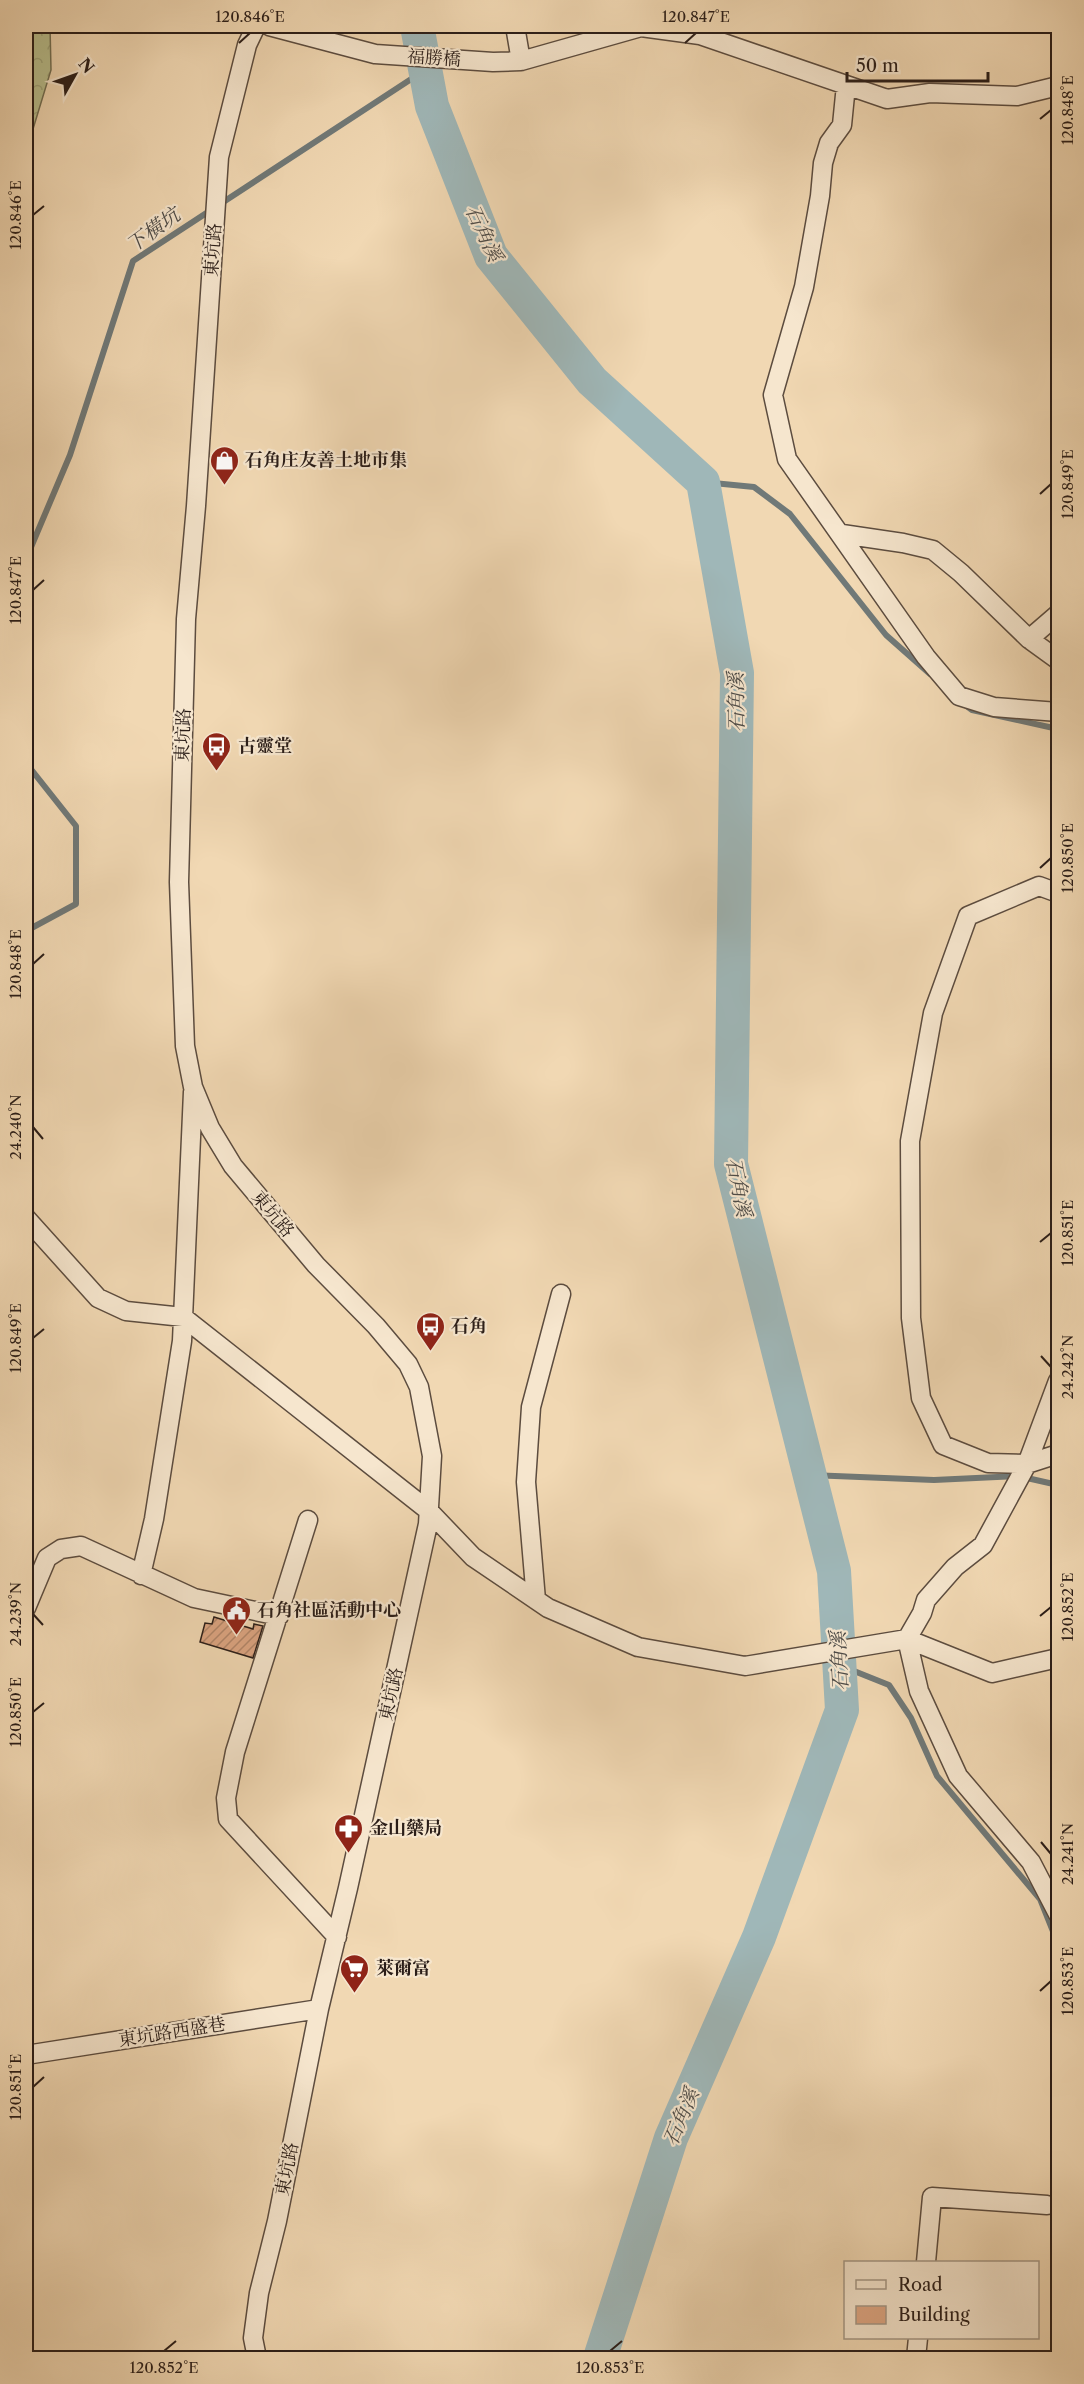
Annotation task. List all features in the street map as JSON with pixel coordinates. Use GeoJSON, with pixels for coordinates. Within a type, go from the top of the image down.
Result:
{"type":"FeatureCollection","features":[{"type":"Feature","properties":{"kind":"street","name":"東坑路"},"geometry":{"type":"LineString","coordinates":[[256,26],[247,45],[219,157],[216,192],[196,506],[186,619],[178,882],[184,1046],[193,1087],[210,1128],[233,1166],[316,1265],[376,1326],[408,1364],[419,1387],[432,1456],[428,1524],[319,2009],[277,2221],[259,2293],[253,2338],[257,2358]]}},
{"type":"Feature","properties":{"kind":"street","name":"福勝橋"},"geometry":{"type":"LineString","coordinates":[[269,26],[375,54],[493,62],[521,61],[641,27],[700,35],[887,99],[930,93],[1017,96],[1059,86]]}},
{"type":"Feature","properties":{"kind":"street"},"geometry":{"type":"LineString","coordinates":[[515,26],[521,61]]}},
{"type":"Feature","properties":{"kind":"street"},"geometry":{"type":"LineString","coordinates":[[846,85],[842,125],[829,143],[823,163],[820,196],[804,287],[773,395],[787,459],[842,534],[926,657],[958,696],[993,707],[1059,712]]}},
{"type":"Feature","properties":{"kind":"street"},"geometry":{"type":"LineString","coordinates":[[842,534],[933,550],[961,573],[1029,639],[1059,660]]}},
{"type":"Feature","properties":{"kind":"street"},"geometry":{"type":"LineString","coordinates":[[1029,639],[1059,614]]}},
{"type":"Feature","properties":{"kind":"street"},"geometry":{"type":"LineString","coordinates":[[1059,893],[1039,886],[968,916],[933,1013],[910,1141],[911,1318],[921,1398],[943,1445],[988,1463],[1027,1464],[1059,1454]]}},
{"type":"Feature","properties":{"kind":"street"},"geometry":{"type":"LineString","coordinates":[[141,1575],[154,1519],[182,1341],[193,1087]]}},
{"type":"Feature","properties":{"kind":"street"},"geometry":{"type":"LineString","coordinates":[[26,1218],[98,1298],[126,1311],[183,1317],[429,1511],[473,1557],[548,1608],[638,1647],[745,1666],[907,1640],[992,1673],[1059,1658]]}},
{"type":"Feature","properties":{"kind":"street"},"geometry":{"type":"LineString","coordinates":[[536,1600],[526,1482],[531,1407],[561,1294]]}},
{"type":"Feature","properties":{"kind":"street"},"geometry":{"type":"LineString","coordinates":[[1059,1382],[1027,1464],[983,1545],[955,1567],[926,1600],[922,1613],[907,1640],[919,1691],[958,1776],[1031,1862],[1059,1914]]}},
{"type":"Feature","properties":{"kind":"street"},"geometry":{"type":"LineString","coordinates":[[308,1520],[236,1752],[226,1798],[228,1819],[337,1937]]}},
{"type":"Feature","properties":{"kind":"street"},"geometry":{"type":"LineString","coordinates":[[26,1608],[47,1558],[61,1549],[81,1546],[194,1598],[279,1616]]}},
{"type":"Feature","properties":{"kind":"street","name":"東坑路西盛巷"},"geometry":{"type":"LineString","coordinates":[[26,2055],[319,2009]]}},
{"type":"Feature","properties":{"kind":"street"},"geometry":{"type":"LineString","coordinates":[[926,2261],[932,2197],[1047,2205]]}},
{"type":"Feature","properties":{"kind":"street"},"geometry":{"type":"LineString","coordinates":[[916,2358],[918,2339]]}},
{"type":"Feature","properties":{"kind":"green space"},"geometry":{"type":"Polygon","coordinates":[[[26,26],[50,26],[51,70],[26,152],[26,26]]]}},
{"type":"Feature","properties":{"kind":"building","name":"石角社區活動中心"},"geometry":{"type":"Polygon","coordinates":[[[214,1617],[253,1629],[254,1624],[263,1626],[253,1658],[200,1642],[205,1623],[212,1624],[214,1617]]]}},
{"type":"Feature","properties":{"kind":"waterway","name":"石角溪"},"geometry":{"type":"LineString","coordinates":[[417,26],[432,106],[491,256],[592,381],[703,482],[737,673],[731,1164],[834,1571],[842,1710],[759,1937],[671,2138],[600,2358]]}},
{"type":"Feature","properties":{"kind":"waterway","name":"下橫坑"},"geometry":{"type":"LineString","coordinates":[[26,559],[70,455],[133,261],[425,70]]}},
{"type":"Feature","properties":{"kind":"waterway"},"geometry":{"type":"LineString","coordinates":[[703,482],[754,487],[790,514],[886,635],[930,674]]}},
{"type":"Feature","properties":{"kind":"waterway"},"geometry":{"type":"LineString","coordinates":[[964,704],[972,710],[1058,729]]}},
{"type":"Feature","properties":{"kind":"waterway","name":"下橫坑"},"geometry":{"type":"LineString","coordinates":[[26,763],[76,826],[76,904],[26,931]]}},
{"type":"Feature","properties":{"kind":"waterway"},"geometry":{"type":"LineString","coordinates":[[810,1475],[934,1480],[1018,1476],[1058,1485]]}},
{"type":"Feature","properties":{"kind":"waterway"},"geometry":{"type":"LineString","coordinates":[[839,1665],[889,1685],[911,1718],[937,1776],[1040,1899],[1058,1944]]}},
{"type":"Feature","properties":{"kind":"place","name":"石角庄友善土地市集"},"geometry":{"type":"Point","coordinates":[224,486]}},
{"type":"Feature","properties":{"kind":"place","name":"古靈堂"},"geometry":{"type":"Point","coordinates":[217,772]}},
{"type":"Feature","properties":{"kind":"place","name":"石角"},"geometry":{"type":"Point","coordinates":[430,1352]}},
{"type":"Feature","properties":{"kind":"place","name":"石角社區活動中心"},"geometry":{"type":"Point","coordinates":[236,1636]}},
{"type":"Feature","properties":{"kind":"place","name":"金山藥局"},"geometry":{"type":"Point","coordinates":[349,1854]}},
{"type":"Feature","properties":{"kind":"place","name":"萊爾富"},"geometry":{"type":"Point","coordinates":[355,1994]}}]}
